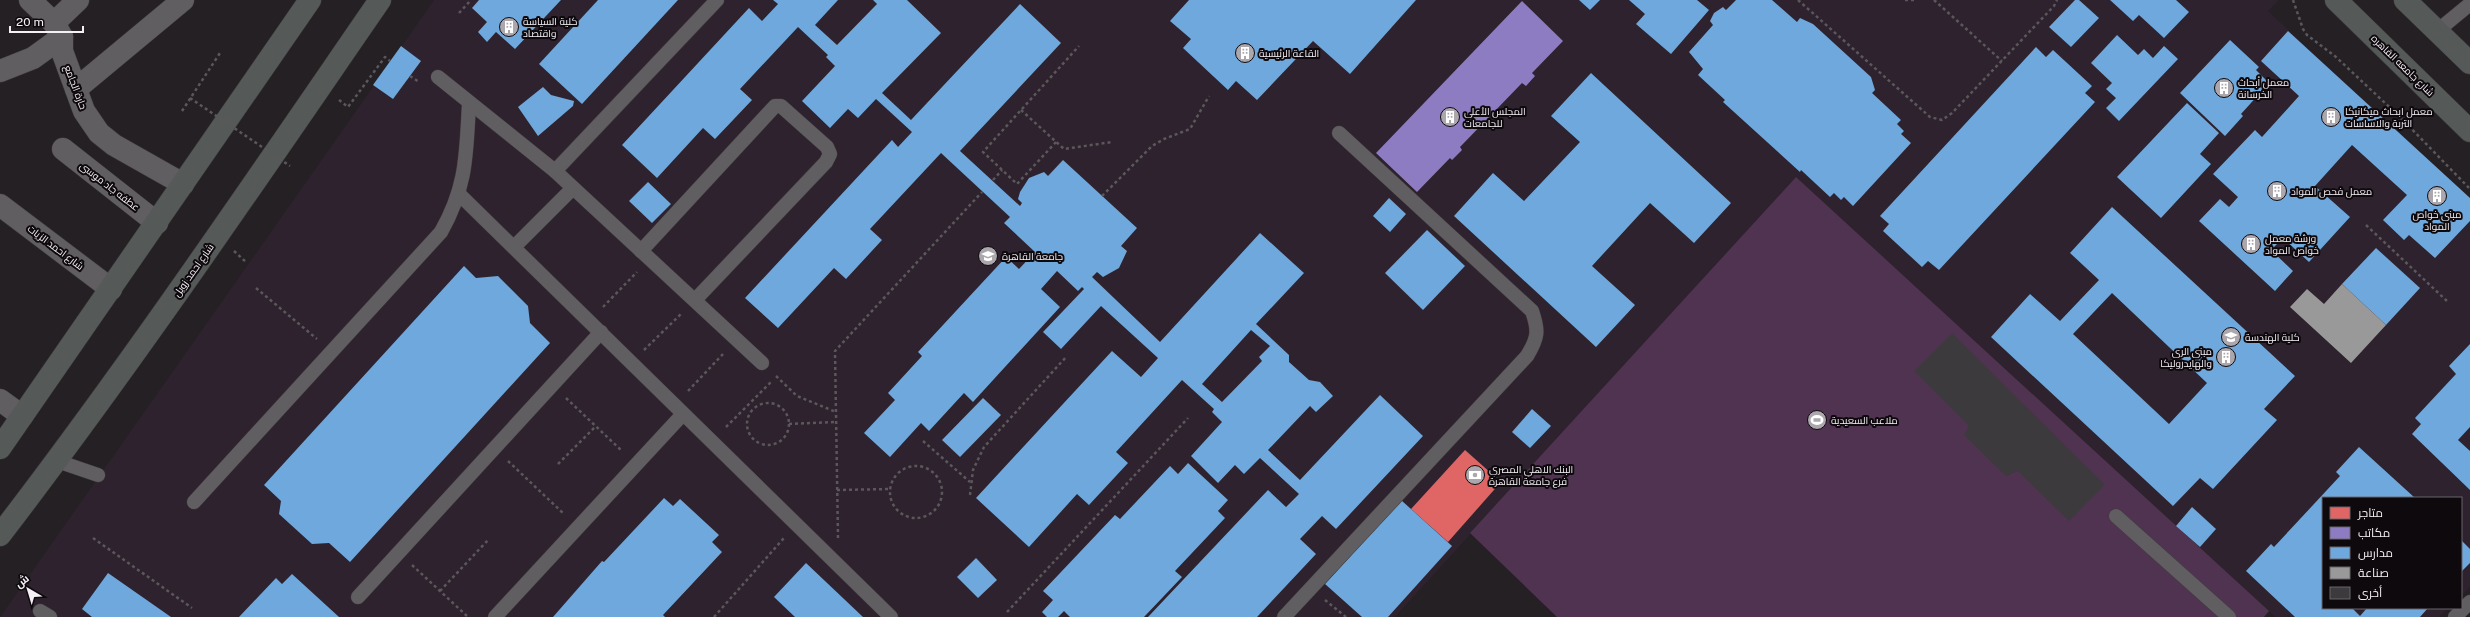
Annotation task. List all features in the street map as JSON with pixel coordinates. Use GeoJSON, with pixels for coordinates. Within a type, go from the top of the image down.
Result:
{"type":"FeatureCollection","features":[{"type":"Feature","properties":{"kind":"main road","name":"شارع احمد زويل"},"geometry":{"type":"LineString","coordinates":[[0,535],[57,461],[217,237],[380,0]]}},
{"type":"Feature","properties":{"kind":"main road","name":"شارع جامعه القاهره"},"geometry":{"type":"LineString","coordinates":[[2336,0],[2470,131]]}},
{"type":"Feature","properties":{"kind":"main road"},"geometry":{"type":"LineString","coordinates":[[2405,0],[2436,32],[2470,63]]}},
{"type":"Feature","properties":{"kind":"main road"},"geometry":{"type":"LineString","coordinates":[[0,448],[157,223],[303,2]]}},
{"type":"Feature","properties":{"kind":"street"},"geometry":{"type":"LineString","coordinates":[[30,0],[58,30]]}},
{"type":"Feature","properties":{"kind":"street"},"geometry":{"type":"LineString","coordinates":[[0,71],[34,58],[58,30],[78,0]]}},
{"type":"Feature","properties":{"kind":"street"},"geometry":{"type":"LineString","coordinates":[[76,89],[183,0]]}},
{"type":"Feature","properties":{"kind":"street","name":"حارة الجامع"},"geometry":{"type":"LineString","coordinates":[[58,30],[62,51],[84,111],[99,133],[114,145],[183,184]]}},
{"type":"Feature","properties":{"kind":"street","name":"عطفه جاد موسى"},"geometry":{"type":"LineString","coordinates":[[63,149],[157,223]]}},
{"type":"Feature","properties":{"kind":"street","name":"شارع احمد الزيات"},"geometry":{"type":"LineString","coordinates":[[0,205],[111,289]]}},
{"type":"Feature","properties":{"kind":"street"},"geometry":{"type":"LineString","coordinates":[[0,400],[22,416]]}},
{"type":"Feature","properties":{"kind":"lane"},"geometry":{"type":"LineString","coordinates":[[555,171],[717,0]]}},
{"type":"Feature","properties":{"kind":"lane"},"geometry":{"type":"LineString","coordinates":[[2436,32],[2470,4]]}},
{"type":"Feature","properties":{"kind":"lane"},"geometry":{"type":"LineString","coordinates":[[438,77],[469,104],[555,171],[762,363]]}},
{"type":"Feature","properties":{"kind":"lane"},"geometry":{"type":"LineString","coordinates":[[194,502],[432,243],[444,226],[459,194],[466,157],[469,104]]}},
{"type":"Feature","properties":{"kind":"lane"},"geometry":{"type":"LineString","coordinates":[[645,255],[776,106],[781,106],[827,147],[830,154],[826,162],[694,300]]}},
{"type":"Feature","properties":{"kind":"lane"},"geometry":{"type":"LineString","coordinates":[[1284,617],[1527,356],[1536,342],[1537,326],[1528,307],[1339,133]]}},
{"type":"Feature","properties":{"kind":"lane"},"geometry":{"type":"LineString","coordinates":[[514,247],[573,188]]}},
{"type":"Feature","properties":{"kind":"lane"},"geometry":{"type":"LineString","coordinates":[[459,194],[891,617]]}},
{"type":"Feature","properties":{"kind":"lane"},"geometry":{"type":"LineString","coordinates":[[358,597],[601,332]]}},
{"type":"Feature","properties":{"kind":"lane"},"geometry":{"type":"LineString","coordinates":[[495,617],[636,464],[678,409]]}},
{"type":"Feature","properties":{"kind":"lane"},"geometry":{"type":"LineString","coordinates":[[57,461],[98,475]]}},
{"type":"Feature","properties":{"kind":"lane"},"geometry":{"type":"LineString","coordinates":[[2116,516],[2229,617]]}},
{"type":"Feature","properties":{"kind":"lane"},"geometry":{"type":"LineString","coordinates":[[2455,617],[2470,602]]}},
{"type":"Feature","properties":{"kind":"path"},"geometry":{"type":"LineString","coordinates":[[459,13],[471,0]]}},
{"type":"Feature","properties":{"kind":"path"},"geometry":{"type":"LineString","coordinates":[[1798,0],[1936,120],[1948,118],[2054,6],[2057,0]]}},
{"type":"Feature","properties":{"kind":"path"},"geometry":{"type":"LineString","coordinates":[[1905,0],[1914,0]]}},
{"type":"Feature","properties":{"kind":"path"},"geometry":{"type":"LineString","coordinates":[[1934,0],[2002,61]]}},
{"type":"Feature","properties":{"kind":"path"},"geometry":{"type":"LineString","coordinates":[[2293,0],[2303,29],[2308,35],[2353,73],[2470,189]]}},
{"type":"Feature","properties":{"kind":"path"},"geometry":{"type":"LineString","coordinates":[[1056,142],[1017,184],[983,152],[1080,46]]}},
{"type":"Feature","properties":{"kind":"path"},"geometry":{"type":"LineString","coordinates":[[182,111],[220,53]]}},
{"type":"Feature","properties":{"kind":"path"},"geometry":{"type":"LineString","coordinates":[[348,107],[384,57],[390,61]]}},
{"type":"Feature","properties":{"kind":"path"},"geometry":{"type":"LineString","coordinates":[[1102,196],[1152,146],[1164,139],[1190,129],[1209,96]]}},
{"type":"Feature","properties":{"kind":"path"},"geometry":{"type":"LineString","coordinates":[[190,98],[290,166]]}},
{"type":"Feature","properties":{"kind":"path"},"geometry":{"type":"LineString","coordinates":[[1021,110],[1064,149],[1112,142]]}},
{"type":"Feature","properties":{"kind":"path"},"geometry":{"type":"LineString","coordinates":[[993,180],[1002,170]]}},
{"type":"Feature","properties":{"kind":"path"},"geometry":{"type":"LineString","coordinates":[[838,566],[835,351],[982,192]]}},
{"type":"Feature","properties":{"kind":"path"},"geometry":{"type":"LineString","coordinates":[[2366,226],[2448,302]]}},
{"type":"Feature","properties":{"kind":"path"},"geometry":{"type":"LineString","coordinates":[[589,321],[645,255]]}},
{"type":"Feature","properties":{"kind":"path"},"geometry":{"type":"LineString","coordinates":[[256,288],[332,352]]}},
{"type":"Feature","properties":{"kind":"path"},"geometry":{"type":"LineString","coordinates":[[631,363],[694,300]]}},
{"type":"Feature","properties":{"kind":"path"},"geometry":{"type":"LineString","coordinates":[[678,409],[737,339]]}},
{"type":"Feature","properties":{"kind":"path"},"geometry":{"type":"LineString","coordinates":[[970,495],[970,482],[973,470],[984,447],[1067,356]]}},
{"type":"Feature","properties":{"kind":"path"},"geometry":{"type":"LineString","coordinates":[[762,363],[797,396],[836,412]]}},
{"type":"Feature","properties":{"kind":"path"},"geometry":{"type":"LineString","coordinates":[[711,442],[777,376]]}},
{"type":"Feature","properties":{"kind":"path"},"geometry":{"type":"LineString","coordinates":[[553,386],[636,464]]}},
{"type":"Feature","properties":{"kind":"path"},"geometry":{"type":"LineString","coordinates":[[768,403],[776,404],[783,409],[789,424],[783,439],[768,446],[752,439],[746,424],[752,409],[768,403]]}},
{"type":"Feature","properties":{"kind":"path"},"geometry":{"type":"LineString","coordinates":[[1007,612],[1188,418]]}},
{"type":"Feature","properties":{"kind":"path"},"geometry":{"type":"LineString","coordinates":[[789,424],[836,422]]}},
{"type":"Feature","properties":{"kind":"path"},"geometry":{"type":"LineString","coordinates":[[558,464],[596,426]]}},
{"type":"Feature","properties":{"kind":"path"},"geometry":{"type":"LineString","coordinates":[[923,441],[970,482]]}},
{"type":"Feature","properties":{"kind":"path"},"geometry":{"type":"LineString","coordinates":[[495,448],[578,527]]}},
{"type":"Feature","properties":{"kind":"path"},"geometry":{"type":"LineString","coordinates":[[915,466],[932,472],[938,478],[942,496],[933,512],[917,518],[900,513],[892,502],[890,489],[892,480],[898,473],[915,466]]}},
{"type":"Feature","properties":{"kind":"path"},"geometry":{"type":"LineString","coordinates":[[837,490],[890,489]]}},
{"type":"Feature","properties":{"kind":"path"},"geometry":{"type":"LineString","coordinates":[[714,617],[796,525]]}},
{"type":"Feature","properties":{"kind":"path"},"geometry":{"type":"LineString","coordinates":[[93,538],[192,608]]}},
{"type":"Feature","properties":{"kind":"path"},"geometry":{"type":"LineString","coordinates":[[440,591],[489,539]]}},
{"type":"Feature","properties":{"kind":"path"},"geometry":{"type":"LineString","coordinates":[[399,553],[468,617]]}},
{"type":"Feature","properties":{"kind":"path"},"geometry":{"type":"LineString","coordinates":[[1311,588],[1346,617]]}},
{"type":"Feature","properties":{"kind":"shaded area","name":"جامعة القاهرة"},"geometry":{"type":"Polygon","coordinates":[[[434,0],[2279,0],[2268,11],[2470,198],[2470,587],[2462,595],[2462,497],[2322,497],[2322,609],[2447,609],[2439,617],[2275,617],[1796,177],[1395,617],[0,617],[434,0]]]}},
{"type":"Feature","properties":{"kind":"shaded area","name":"ملاعب السعيدية"},"geometry":{"type":"Polygon","coordinates":[[[1796,177],[2269,611],[2264,617],[1557,617],[1470,533],[1796,177]]]}},
{"type":"Feature","properties":{"kind":"building: متاجر"},"geometry":{"type":"Polygon","coordinates":[[[1465,450],[1501,482],[1448,542],[1411,509],[1465,450]]]}},
{"type":"Feature","properties":{"kind":"building: مكاتب","name":"المجلس الأعلى للجامعات"},"geometry":{"type":"Polygon","coordinates":[[[1522,1],[1563,41],[1532,73],[1535,76],[1526,86],[1522,83],[1460,147],[1462,150],[1452,160],[1450,158],[1417,192],[1376,153],[1522,1]]]}},
{"type":"Feature","properties":{"kind":"building: مدارس","name":"كلية السياسة واقتصاد"},"geometry":{"type":"Polygon","coordinates":[[[479,0],[561,0],[515,49],[496,32],[487,42],[478,32],[487,22],[472,8],[479,0]]]}},
{"type":"Feature","properties":{"kind":"building: مدارس"},"geometry":{"type":"Polygon","coordinates":[[[598,0],[678,0],[582,104],[539,64],[598,0]]]}},
{"type":"Feature","properties":{"kind":"building: مدارس"},"geometry":{"type":"Polygon","coordinates":[[[773,0],[838,0],[815,25],[837,45],[877,4],[873,0],[907,0],[941,33],[882,93],[911,120],[1020,4],[1061,43],[960,151],[1020,206],[1022,203],[1018,199],[1020,192],[1029,178],[1044,172],[1048,176],[1063,160],[1137,228],[1121,246],[1127,251],[1119,268],[1103,277],[1097,272],[1092,277],[1160,342],[1260,233],[1304,273],[1256,324],[1289,355],[1289,362],[1309,380],[1320,382],[1333,396],[1316,412],[1310,406],[1268,450],[1300,480],[1380,395],[1423,436],[1336,529],[1322,516],[1300,539],[1316,554],[1257,617],[1148,617],[1268,490],[1286,507],[1299,494],[1260,458],[1244,474],[1235,465],[1218,483],[1191,456],[1222,422],[1212,412],[1214,409],[1182,380],[1116,452],[1128,463],[1089,505],[1077,494],[1029,547],[976,498],[1112,351],[1141,377],[1158,358],[1101,306],[1061,349],[1043,332],[1084,289],[1082,287],[1078,291],[1057,271],[1041,289],[1060,307],[973,402],[964,393],[929,431],[921,423],[890,457],[864,433],[895,400],[888,393],[922,356],[918,352],[1006,257],[1019,269],[1035,252],[1004,223],[1010,217],[941,153],[870,229],[882,240],[846,279],[834,268],[778,328],[745,298],[892,140],[898,147],[912,132],[876,99],[858,118],[848,109],[830,128],[802,101],[835,66],[826,57],[828,55],[798,27],[740,89],[752,100],[715,139],[703,128],[657,178],[622,145],[749,8],[762,21],[778,4],[773,0]],[[1251,330],[1202,384],[1222,402],[1262,361],[1259,357],[1270,346],[1251,330]]]}},
{"type":"Feature","properties":{"kind":"building: مدارس","name":"القاعة الرئيسية"},"geometry":{"type":"Polygon","coordinates":[[[1189,0],[1416,0],[1350,74],[1313,41],[1257,100],[1236,81],[1228,90],[1183,48],[1191,39],[1170,21],[1189,0]]]}},
{"type":"Feature","properties":{"kind":"building: مدارس"},"geometry":{"type":"Polygon","coordinates":[[[1579,0],[1600,0],[1590,10],[1579,0]]]}},
{"type":"Feature","properties":{"kind":"building: مدارس"},"geometry":{"type":"Polygon","coordinates":[[[1629,0],[1697,0],[1709,10],[1671,54],[1636,24],[1645,14],[1629,0]]]}},
{"type":"Feature","properties":{"kind":"building: مدارس"},"geometry":{"type":"Polygon","coordinates":[[[1736,0],[1772,0],[1797,22],[1800,18],[1813,24],[1871,77],[1875,90],[1872,93],[1901,120],[1897,124],[1904,131],[1901,134],[1911,143],[1853,206],[1844,197],[1841,200],[1834,193],[1830,197],[1801,170],[1800,172],[1723,102],[1725,100],[1698,75],[1703,69],[1689,52],[1713,25],[1710,21],[1714,13],[1723,7],[1726,10],[1736,0]]]}},
{"type":"Feature","properties":{"kind":"building: مدارس"},"geometry":{"type":"Polygon","coordinates":[[[2075,0],[2079,0],[2099,18],[2071,47],[2049,27],[2075,0]]]}},
{"type":"Feature","properties":{"kind":"building: مدارس"},"geometry":{"type":"Polygon","coordinates":[[[2110,0],[2176,0],[2189,12],[2164,38],[2139,15],[2133,21],[2110,0]]]}},
{"type":"Feature","properties":{"kind":"building: مدارس"},"geometry":{"type":"Polygon","coordinates":[[[2288,31],[2470,198],[2470,221],[2435,258],[2409,235],[2404,240],[2383,220],[2407,195],[2352,145],[2315,186],[2350,217],[2309,262],[2283,238],[2271,250],[2293,271],[2275,291],[2199,221],[2220,199],[2229,207],[2238,197],[2213,174],[2255,130],[2262,137],[2299,96],[2261,61],[2288,31]]]}},
{"type":"Feature","properties":{"kind":"building: مدارس"},"geometry":{"type":"Polygon","coordinates":[[[2117,35],[2138,55],[2144,49],[2153,58],[2164,46],[2178,59],[2119,121],[2106,108],[2116,98],[2106,89],[2112,83],[2091,63],[2117,35]]]}},
{"type":"Feature","properties":{"kind":"building: مدارس","name":"معمل أبحاث الخرسانة"},"geometry":{"type":"Polygon","coordinates":[[[2230,40],[2259,67],[2256,70],[2269,83],[2241,114],[2243,116],[2225,136],[2180,93],[2230,40]]]}},
{"type":"Feature","properties":{"kind":"building: مدارس"},"geometry":{"type":"Polygon","coordinates":[[[401,46],[421,61],[393,99],[373,85],[401,46]]]}},
{"type":"Feature","properties":{"kind":"building: مدارس"},"geometry":{"type":"Polygon","coordinates":[[[2036,47],[2046,57],[2053,50],[2092,86],[2085,93],[2095,102],[1939,270],[1928,261],[1922,267],[1883,231],[1889,224],[1880,216],[2036,47]]]}},
{"type":"Feature","properties":{"kind":"building: مدارس"},"geometry":{"type":"Polygon","coordinates":[[[1591,73],[1731,203],[1694,243],[1650,203],[1592,266],[1635,305],[1596,347],[1454,216],[1493,173],[1524,201],[1580,142],[1551,116],[1591,73]]]}},
{"type":"Feature","properties":{"kind":"building: مدارس"},"geometry":{"type":"Polygon","coordinates":[[[543,87],[551,95],[574,101],[573,106],[538,136],[518,107],[543,87]]]}},
{"type":"Feature","properties":{"kind":"building: مدارس"},"geometry":{"type":"Polygon","coordinates":[[[2187,103],[2219,133],[2200,154],[2211,164],[2161,218],[2117,177],[2187,103]]]}},
{"type":"Feature","properties":{"kind":"building: مدارس"},"geometry":{"type":"Polygon","coordinates":[[[648,182],[671,204],[652,223],[629,201],[648,182]]]}},
{"type":"Feature","properties":{"kind":"building: مدارس"},"geometry":{"type":"Polygon","coordinates":[[[1389,198],[1406,214],[1390,232],[1373,216],[1389,198]]]}},
{"type":"Feature","properties":{"kind":"building: مدارس","name":"مبنى الرى والهايدروليكا"},"geometry":{"type":"Polygon","coordinates":[[[2112,207],[2295,376],[2264,409],[2277,420],[2213,489],[2200,478],[2173,506],[1991,337],[2030,294],[2060,321],[2099,280],[2070,253],[2112,207]],[[2112,293],[2073,334],[2169,424],[2207,383],[2112,293]]]}},
{"type":"Feature","properties":{"kind":"building: مدارس"},"geometry":{"type":"Polygon","coordinates":[[[1427,230],[1465,266],[1423,310],[1385,273],[1427,230]]]}},
{"type":"Feature","properties":{"kind":"building: مدارس"},"geometry":{"type":"Polygon","coordinates":[[[2376,248],[2420,288],[2386,325],[2342,284],[2376,248]]]}},
{"type":"Feature","properties":{"kind":"building: مدارس"},"geometry":{"type":"Polygon","coordinates":[[[464,266],[476,278],[498,276],[528,306],[530,323],[550,343],[350,562],[329,543],[312,544],[279,514],[281,501],[264,485],[464,266]]]}},
{"type":"Feature","properties":{"kind":"building: مدارس"},"geometry":{"type":"Polygon","coordinates":[[[2470,344],[2470,427],[2458,440],[2470,451],[2470,490],[2412,434],[2421,424],[2415,418],[2456,374],[2449,366],[2470,344]]]}},
{"type":"Feature","properties":{"kind":"building: مدارس"},"geometry":{"type":"Polygon","coordinates":[[[983,398],[1001,415],[960,457],[942,440],[983,398]]]}},
{"type":"Feature","properties":{"kind":"building: مدارس"},"geometry":{"type":"Polygon","coordinates":[[[1532,409],[1551,426],[1530,448],[1512,432],[1532,409]]]}},
{"type":"Feature","properties":{"kind":"building: مدارس"},"geometry":{"type":"Polygon","coordinates":[[[2359,447],[2414,497],[2322,497],[2322,609],[2353,609],[2360,616],[2366,609],[2427,609],[2420,617],[2295,617],[2246,571],[2271,544],[2274,547],[2340,476],[2336,472],[2359,447]]]}},
{"type":"Feature","properties":{"kind":"building: مدارس"},"geometry":{"type":"Polygon","coordinates":[[[1188,463],[1228,500],[1218,511],[1225,518],[1175,571],[1182,577],[1144,617],[1070,617],[1064,611],[1058,617],[1047,617],[1042,612],[1053,600],[1043,591],[1115,515],[1120,519],[1170,466],[1178,474],[1188,463]]]}},
{"type":"Feature","properties":{"kind":"building: مدارس"},"geometry":{"type":"Polygon","coordinates":[[[664,498],[673,506],[680,499],[719,535],[712,542],[722,552],[663,615],[665,617],[553,617],[602,561],[604,562],[664,498]]]}},
{"type":"Feature","properties":{"kind":"building: مدارس"},"geometry":{"type":"Polygon","coordinates":[[[1401,500],[1452,546],[1388,617],[1362,617],[1325,584],[1401,500]]]}},
{"type":"Feature","properties":{"kind":"building: مدارس"},"geometry":{"type":"Polygon","coordinates":[[[2192,507],[2216,529],[2200,547],[2176,526],[2192,507]]]}},
{"type":"Feature","properties":{"kind":"building: مدارس"},"geometry":{"type":"Polygon","coordinates":[[[2462,541],[2470,549],[2470,563],[2462,571],[2462,541]]]}},
{"type":"Feature","properties":{"kind":"building: مدارس"},"geometry":{"type":"Polygon","coordinates":[[[976,558],[997,580],[978,598],[957,577],[976,558]]]}},
{"type":"Feature","properties":{"kind":"building: مدارس"},"geometry":{"type":"Polygon","coordinates":[[[806,563],[863,617],[795,617],[774,597],[806,563]]]}},
{"type":"Feature","properties":{"kind":"building: مدارس"},"geometry":{"type":"Polygon","coordinates":[[[108,573],[171,617],[92,617],[82,609],[108,573]]]}},
{"type":"Feature","properties":{"kind":"building: مدارس"},"geometry":{"type":"Polygon","coordinates":[[[292,574],[339,617],[239,617],[276,578],[282,584],[292,574]]]}},
{"type":"Feature","properties":{"kind":"building: صناعة"},"geometry":{"type":"Polygon","coordinates":[[[2342,284],[2386,325],[2351,363],[2290,307],[2307,289],[2324,304],[2342,284]]]}},
{"type":"Feature","properties":{"kind":"building: أخرى"},"geometry":{"type":"Polygon","coordinates":[[[1952,333],[2105,485],[2069,521],[2018,471],[2006,476],[1964,435],[1969,426],[1914,371],[1952,333]]]}},
{"type":"Feature","properties":{"kind":"place","name":"كلية السياسة واقتصاد"},"geometry":{"type":"Point","coordinates":[509,27]}},
{"type":"Feature","properties":{"kind":"place","name":"القاعة الرئيسية"},"geometry":{"type":"Point","coordinates":[1245,53]}},
{"type":"Feature","properties":{"kind":"place","name":"معمل أبحاث الخرسانة"},"geometry":{"type":"Point","coordinates":[2224,88]}},
{"type":"Feature","properties":{"kind":"place","name":"المجلس الأعلى للجامعات"},"geometry":{"type":"Point","coordinates":[1450,117]}},
{"type":"Feature","properties":{"kind":"place","name":"معمل ابحاث ميكانيكا التربة والاساسات"},"geometry":{"type":"Point","coordinates":[2331,117]}},
{"type":"Feature","properties":{"kind":"place","name":"معمل فحص المواد"},"geometry":{"type":"Point","coordinates":[2277,191]}},
{"type":"Feature","properties":{"kind":"place","name":"مبنى خواص المواد"},"geometry":{"type":"Point","coordinates":[2437,196]}},
{"type":"Feature","properties":{"kind":"place","name":"ورشة معمل خواص المواد"},"geometry":{"type":"Point","coordinates":[2251,244]}},
{"type":"Feature","properties":{"kind":"place","name":"جامعة القاهرة"},"geometry":{"type":"Point","coordinates":[988,256]}},
{"type":"Feature","properties":{"kind":"place","name":"كلية الهندسة"},"geometry":{"type":"Point","coordinates":[2231,337]}},
{"type":"Feature","properties":{"kind":"place","name":"مبنى الرى والهايدروليكا"},"geometry":{"type":"Point","coordinates":[2226,357]}},
{"type":"Feature","properties":{"kind":"place","name":"ملاعب السعيدية"},"geometry":{"type":"Point","coordinates":[1817,420]}},
{"type":"Feature","properties":{"kind":"place","name":"البنك الاهلي المصري فرع جامعة القاهرة"},"geometry":{"type":"Point","coordinates":[1475,475]}}]}
